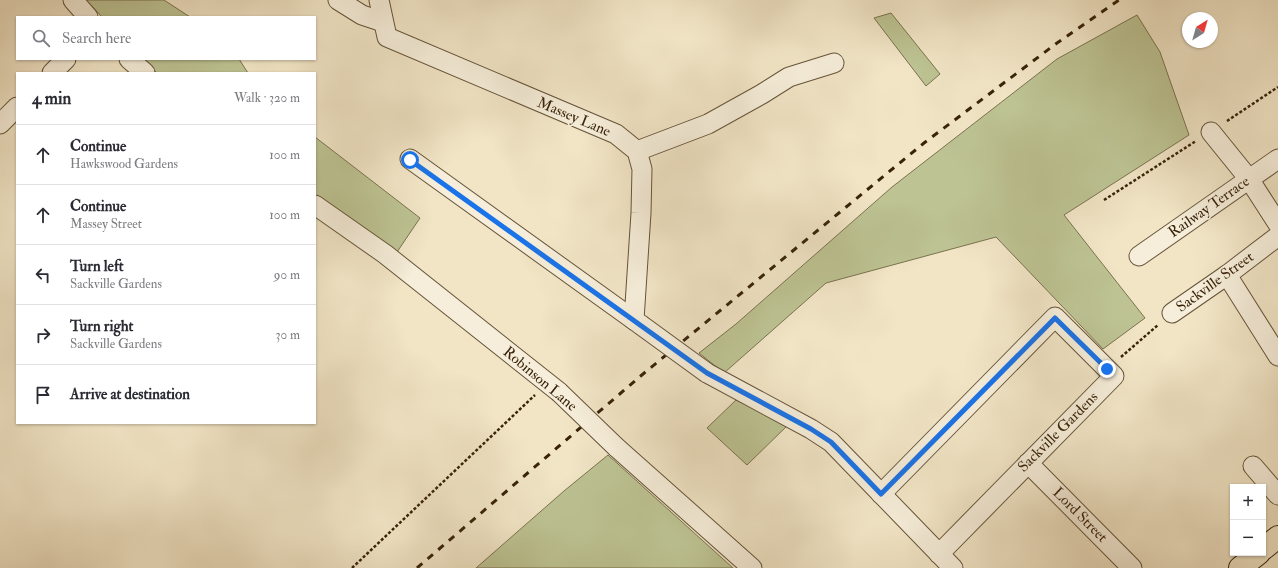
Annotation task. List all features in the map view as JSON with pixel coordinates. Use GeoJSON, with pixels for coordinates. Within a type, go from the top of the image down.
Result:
{"type":"FeatureCollection","features":[{"type":"Feature","properties":{"kind":"highway"},"geometry":{"type":"LineString","coordinates":[[1266,547],[1278,537]]}},
{"type":"Feature","properties":{"kind":"highway"},"geometry":{"type":"LineString","coordinates":[[1240,568],[1254,556]]}},
{"type":"Feature","properties":{"kind":"street"},"geometry":{"type":"LineString","coordinates":[[73,0],[87,16]]}},
{"type":"Feature","properties":{"kind":"street"},"geometry":{"type":"LineString","coordinates":[[338,0],[362,15],[383,22]]}},
{"type":"Feature","properties":{"kind":"street","name":"Massey Lane"},"geometry":{"type":"LineString","coordinates":[[379,0],[387,37],[616,134],[637,151]]}},
{"type":"Feature","properties":{"kind":"street"},"geometry":{"type":"LineString","coordinates":[[53,72],[65,60]]}},
{"type":"Feature","properties":{"kind":"street"},"geometry":{"type":"LineString","coordinates":[[130,60],[144,72]]}},
{"type":"Feature","properties":{"kind":"street"},"geometry":{"type":"LineString","coordinates":[[638,322],[642,169],[637,151],[708,124],[790,77],[834,63]]}},
{"type":"Feature","properties":{"kind":"street"},"geometry":{"type":"LineString","coordinates":[[0,124],[16,109]]}},
{"type":"Feature","properties":{"kind":"street"},"geometry":{"type":"LineString","coordinates":[[1211,132],[1249,179],[1278,224]]}},
{"type":"Feature","properties":{"kind":"street","name":"Railway Terrace"},"geometry":{"type":"LineString","coordinates":[[1140,256],[1278,159]]}},
{"type":"Feature","properties":{"kind":"street"},"geometry":{"type":"LineString","coordinates":[[410,160],[638,322],[707,373],[811,429],[831,442],[953,568]]}},
{"type":"Feature","properties":{"kind":"street","name":"Robinson Lane"},"geometry":{"type":"LineString","coordinates":[[316,206],[385,254],[553,388],[616,447],[752,568]]}},
{"type":"Feature","properties":{"kind":"street","name":"Sackville Street"},"geometry":{"type":"LineString","coordinates":[[1172,313],[1227,275],[1278,236]]}},
{"type":"Feature","properties":{"kind":"street"},"geometry":{"type":"LineString","coordinates":[[1227,275],[1278,356]]}},
{"type":"Feature","properties":{"kind":"street"},"geometry":{"type":"LineString","coordinates":[[881,494],[1055,318],[1107,369]]}},
{"type":"Feature","properties":{"kind":"street","name":"Sackville Gardens"},"geometry":{"type":"LineString","coordinates":[[938,554],[1114,376],[1107,369]]}},
{"type":"Feature","properties":{"kind":"street","name":"Lord Street"},"geometry":{"type":"LineString","coordinates":[[1028,463],[1125,566]]}},
{"type":"Feature","properties":{"kind":"street"},"geometry":{"type":"LineString","coordinates":[[1253,466],[1278,495]]}},
{"type":"Feature","properties":{"kind":"path"},"geometry":{"type":"LineString","coordinates":[[1104,200],[1211,132],[1278,87]]}},
{"type":"Feature","properties":{"kind":"path"},"geometry":{"type":"LineString","coordinates":[[1107,369],[1172,313]]}},
{"type":"Feature","properties":{"kind":"path"},"geometry":{"type":"LineString","coordinates":[[352,568],[553,388]]}},
{"type":"Feature","properties":{"kind":"green space"},"geometry":{"type":"Polygon","coordinates":[[[86,0],[164,0],[188,16],[101,16],[86,0]]]}},
{"type":"Feature","properties":{"kind":"green space"},"geometry":{"type":"Polygon","coordinates":[[[891,13],[940,74],[926,86],[874,18],[891,13]]]}},
{"type":"Feature","properties":{"kind":"green space"},"geometry":{"type":"Polygon","coordinates":[[[1137,15],[1160,52],[1189,135],[1064,215],[1145,318],[1103,349],[996,237],[826,283],[724,373],[699,353],[736,324],[892,187],[1057,59],[1137,15]]]}},
{"type":"Feature","properties":{"kind":"green space"},"geometry":{"type":"Polygon","coordinates":[[[144,60],[240,60],[247,72],[156,72],[144,60]]]}},
{"type":"Feature","properties":{"kind":"green space"},"geometry":{"type":"Polygon","coordinates":[[[316,138],[420,218],[395,255],[316,200],[316,138]]]}},
{"type":"Feature","properties":{"kind":"green space"},"geometry":{"type":"Polygon","coordinates":[[[736,400],[789,424],[747,465],[707,428],[736,400]]]}},
{"type":"Feature","properties":{"kind":"green space"},"geometry":{"type":"Polygon","coordinates":[[[608,455],[733,568],[476,568],[564,491],[608,455]]]}},
{"type":"Feature","properties":{"kind":"railway"},"geometry":{"type":"LineString","coordinates":[[417,568],[643,374],[924,143],[1057,43],[1119,0]]}},
{"type":"Feature","properties":{"kind":"route"},"geometry":{"type":"LineString","coordinates":[[410,160],[707,373],[811,429],[831,442],[881,494],[1055,318],[1107,369]]}}]}
